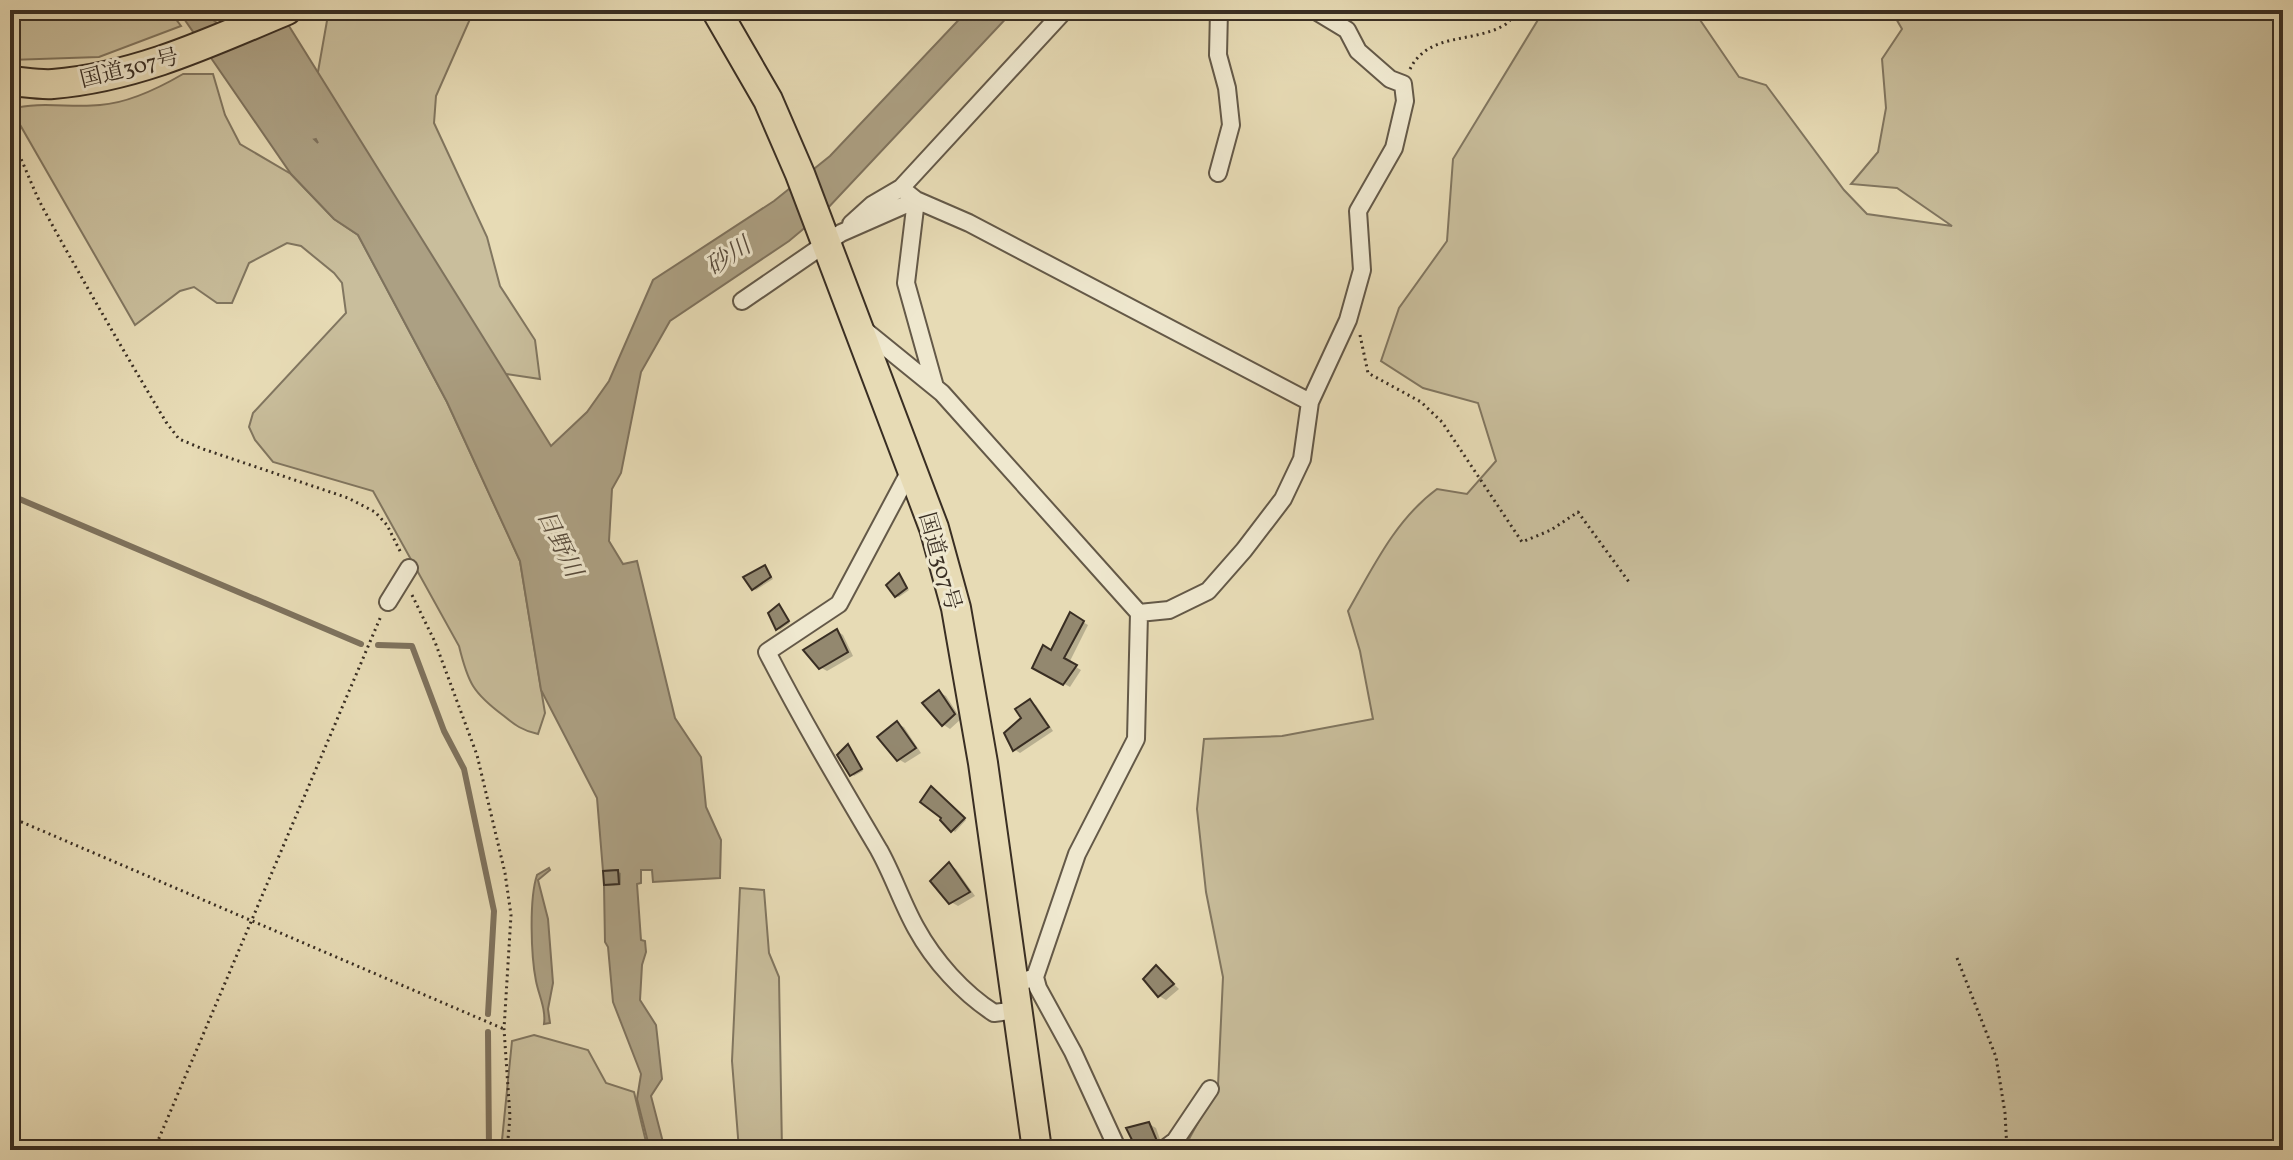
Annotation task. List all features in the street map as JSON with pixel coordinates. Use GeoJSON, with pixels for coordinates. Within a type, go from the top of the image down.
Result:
{"type":"FeatureCollection","features":[{"type":"Feature","properties":{"kind":"highway","name":"国道307号"},"geometry":{"type":"LineString","coordinates":[[10,81],[50,84],[165,62],[287,10]]}},
{"type":"Feature","properties":{"kind":"highway","name":"国道307号"},"geometry":{"type":"LineString","coordinates":[[716,10],[768,100],[828,234],[857,324],[934,528],[956,608],[1023,990],[1037,1150]]}},
{"type":"Feature","properties":{"kind":"street"},"geometry":{"type":"LineString","coordinates":[[742,301],[797,266],[828,234],[901,188],[1065,10]]}},
{"type":"Feature","properties":{"kind":"street"},"geometry":{"type":"LineString","coordinates":[[1218,173],[1231,125],[1227,88],[1218,55],[1219,10]]}},
{"type":"Feature","properties":{"kind":"street"},"geometry":{"type":"LineString","coordinates":[[1139,613],[1169,610],[1208,591],[1283,499],[1302,459],[1310,402],[1348,320],[1362,270],[1358,211],[1394,148],[1405,101],[1403,84],[1390,79],[1358,51],[1347,30],[1314,10]]}},
{"type":"Feature","properties":{"kind":"street"},"geometry":{"type":"LineString","coordinates":[[901,188],[916,200],[969,223],[1310,402]]}},
{"type":"Feature","properties":{"kind":"street"},"geometry":{"type":"LineString","coordinates":[[828,234],[916,200]]}},
{"type":"Feature","properties":{"kind":"street"},"geometry":{"type":"LineString","coordinates":[[916,200],[906,283],[935,387]]}},
{"type":"Feature","properties":{"kind":"street"},"geometry":{"type":"LineString","coordinates":[[857,324],[935,387],[1139,613],[1136,739],[1077,854],[1023,990],[994,1013],[977,1002],[945,969],[916,929],[881,854],[810,734],[767,652],[839,604],[912,467]]}},
{"type":"Feature","properties":{"kind":"street"},"geometry":{"type":"LineString","coordinates":[[388,602],[409,568]]}},
{"type":"Feature","properties":{"kind":"street"},"geometry":{"type":"LineString","coordinates":[[1023,990],[1038,988],[1094,1095],[1118,1150]]}},
{"type":"Feature","properties":{"kind":"street"},"geometry":{"type":"LineString","coordinates":[[1163,1150],[1175,1141],[1210,1089]]}},
{"type":"Feature","properties":{"kind":"path"},"geometry":{"type":"LineString","coordinates":[[1403,84],[1412,64],[1426,50],[1444,40],[1481,34],[1506,24],[1520,10]]}},
{"type":"Feature","properties":{"kind":"path"},"geometry":{"type":"LineString","coordinates":[[10,138],[35,192],[99,310],[179,439],[348,498],[375,512],[387,525],[409,568],[411,592],[435,642],[477,755],[505,873],[511,915],[504,1029],[510,1117],[507,1150]]}},
{"type":"Feature","properties":{"kind":"path"},"geometry":{"type":"LineString","coordinates":[[1348,320],[1361,336],[1368,373],[1421,402],[1442,422],[1522,542],[1551,530],[1578,512],[1629,582]]}},
{"type":"Feature","properties":{"kind":"path"},"geometry":{"type":"LineString","coordinates":[[154,1150],[388,602]]}},
{"type":"Feature","properties":{"kind":"path"},"geometry":{"type":"LineString","coordinates":[[10,817],[504,1029]]}},
{"type":"Feature","properties":{"kind":"path"},"geometry":{"type":"LineString","coordinates":[[1957,958],[1996,1057],[2007,1150]]}},
{"type":"Feature","properties":{"kind":"shaded area"},"geometry":{"type":"Polygon","coordinates":[[[10,10],[169,10],[181,26],[99,57],[10,60],[10,10]]]}},
{"type":"Feature","properties":{"kind":"shaded area"},"geometry":{"type":"Polygon","coordinates":[[[339,10],[474,10],[436,96],[434,123],[487,237],[500,286],[535,340],[540,379],[492,372],[313,100],[328,15],[339,10]]]}},
{"type":"Feature","properties":{"kind":"shaded area"},"geometry":{"type":"Polygon","coordinates":[[[1544,10],[1688,10],[1696,14],[1739,77],[1766,85],[1844,190],[1867,214],[1952,226],[1897,188],[1851,184],[1878,152],[1886,108],[1882,59],[1902,29],[1891,10],[2283,10],[2283,1150],[1183,1150],[1218,1086],[1223,977],[1206,892],[1197,809],[1204,739],[1282,736],[1373,719],[1360,651],[1348,611],[1386,545],[1422,501],[1437,489],[1467,494],[1496,461],[1478,403],[1423,388],[1381,361],[1399,308],[1447,241],[1453,159],[1544,10]]]}},
{"type":"Feature","properties":{"kind":"shaded area"},"geometry":{"type":"Polygon","coordinates":[[[183,74],[213,74],[225,115],[240,144],[291,174],[334,219],[358,235],[447,402],[520,561],[545,713],[538,734],[512,722],[485,701],[473,686],[459,646],[373,491],[273,462],[255,440],[249,427],[253,413],[346,313],[342,283],[334,273],[301,246],[287,243],[249,263],[232,303],[217,303],[194,287],[180,291],[135,325],[11,109],[33,105],[111,104],[143,94],[183,74]]]}},
{"type":"Feature","properties":{"kind":"shaded area"},"geometry":{"type":"Polygon","coordinates":[[[740,888],[764,890],[769,953],[779,977],[782,1150],[739,1150],[732,1061],[740,888]]]}},
{"type":"Feature","properties":{"kind":"shaded area"},"geometry":{"type":"Polygon","coordinates":[[[534,1035],[588,1050],[606,1083],[634,1092],[648,1150],[501,1150],[512,1041],[534,1035]]]}},
{"type":"Feature","properties":{"kind":"water","name":"砂川"},"geometry":{"type":"Polygon","coordinates":[[[178,10],[201,10],[245,46],[299,124],[318,143],[261,37],[242,10],[279,10],[551,446],[587,412],[609,381],[653,280],[774,201],[830,156],[968,10],[1014,10],[826,210],[789,241],[670,321],[641,372],[621,473],[612,489],[609,541],[623,564],[637,561],[675,718],[701,757],[706,807],[721,840],[720,878],[653,882],[652,870],[641,870],[641,883],[637,884],[641,940],[645,941],[646,952],[640,1000],[656,1025],[662,1079],[651,1096],[665,1150],[650,1150],[637,1099],[641,1074],[613,1002],[605,942],[604,885],[619,884],[618,870],[603,871],[597,798],[541,690],[520,561],[447,402],[358,235],[334,219],[291,174],[178,10]]]}},
{"type":"Feature","properties":{"kind":"water"},"geometry":{"type":"Polygon","coordinates":[[[549,868],[538,880],[548,919],[553,983],[548,1009],[550,1023],[544,1024],[534,970],[532,912],[537,875],[549,868]]]}},
{"type":"Feature","properties":{"kind":"building"},"geometry":{"type":"Polygon","coordinates":[[[765,565],[771,577],[752,590],[743,577],[765,565]]]}},
{"type":"Feature","properties":{"kind":"building"},"geometry":{"type":"Polygon","coordinates":[[[899,573],[907,588],[895,597],[886,585],[899,573]]]}},
{"type":"Feature","properties":{"kind":"building"},"geometry":{"type":"Polygon","coordinates":[[[779,604],[789,621],[776,630],[768,613],[779,604]]]}},
{"type":"Feature","properties":{"kind":"building"},"geometry":{"type":"Polygon","coordinates":[[[1070,612],[1084,621],[1064,658],[1077,665],[1063,685],[1032,668],[1043,645],[1051,650],[1070,612]]]}},
{"type":"Feature","properties":{"kind":"building"},"geometry":{"type":"Polygon","coordinates":[[[837,629],[848,652],[819,669],[803,650],[837,629]]]}},
{"type":"Feature","properties":{"kind":"building"},"geometry":{"type":"Polygon","coordinates":[[[939,690],[955,714],[942,726],[922,703],[939,690]]]}},
{"type":"Feature","properties":{"kind":"building"},"geometry":{"type":"Polygon","coordinates":[[[1030,699],[1049,727],[1013,751],[1004,733],[1021,718],[1015,709],[1030,699]]]}},
{"type":"Feature","properties":{"kind":"building"},"geometry":{"type":"Polygon","coordinates":[[[897,721],[916,748],[897,761],[877,737],[897,721]]]}},
{"type":"Feature","properties":{"kind":"building"},"geometry":{"type":"Polygon","coordinates":[[[848,744],[862,769],[850,776],[837,755],[848,744]]]}},
{"type":"Feature","properties":{"kind":"building"},"geometry":{"type":"Polygon","coordinates":[[[931,786],[965,818],[951,832],[941,818],[920,802],[931,786]]]}},
{"type":"Feature","properties":{"kind":"building"},"geometry":{"type":"Polygon","coordinates":[[[949,862],[970,892],[949,904],[930,881],[949,862]]]}},
{"type":"Feature","properties":{"kind":"building"},"geometry":{"type":"Polygon","coordinates":[[[618,870],[619,884],[604,885],[603,871],[618,870]]]}},
{"type":"Feature","properties":{"kind":"building"},"geometry":{"type":"Polygon","coordinates":[[[1156,965],[1174,984],[1158,997],[1143,979],[1156,965]]]}},
{"type":"Feature","properties":{"kind":"building"},"geometry":{"type":"Polygon","coordinates":[[[1149,1122],[1157,1141],[1137,1150],[1126,1128],[1149,1122]]]}},
{"type":"Feature","properties":{"kind":"waterway","name":"日野川"},"geometry":{"type":"LineString","coordinates":[[241,10],[310,122]]}},
{"type":"Feature","properties":{"kind":"waterway"},"geometry":{"type":"LineString","coordinates":[[10,495],[361,644]]}},
{"type":"Feature","properties":{"kind":"waterway"},"geometry":{"type":"LineString","coordinates":[[378,645],[412,646],[444,731],[464,769],[494,911],[488,1014]]}},
{"type":"Feature","properties":{"kind":"waterway"},"geometry":{"type":"LineString","coordinates":[[488,1032],[489,1150]]}},
{"type":"Feature","properties":{"kind":"waterway"},"geometry":{"type":"LineString","coordinates":[[10,1142],[28,1150]]}}]}
